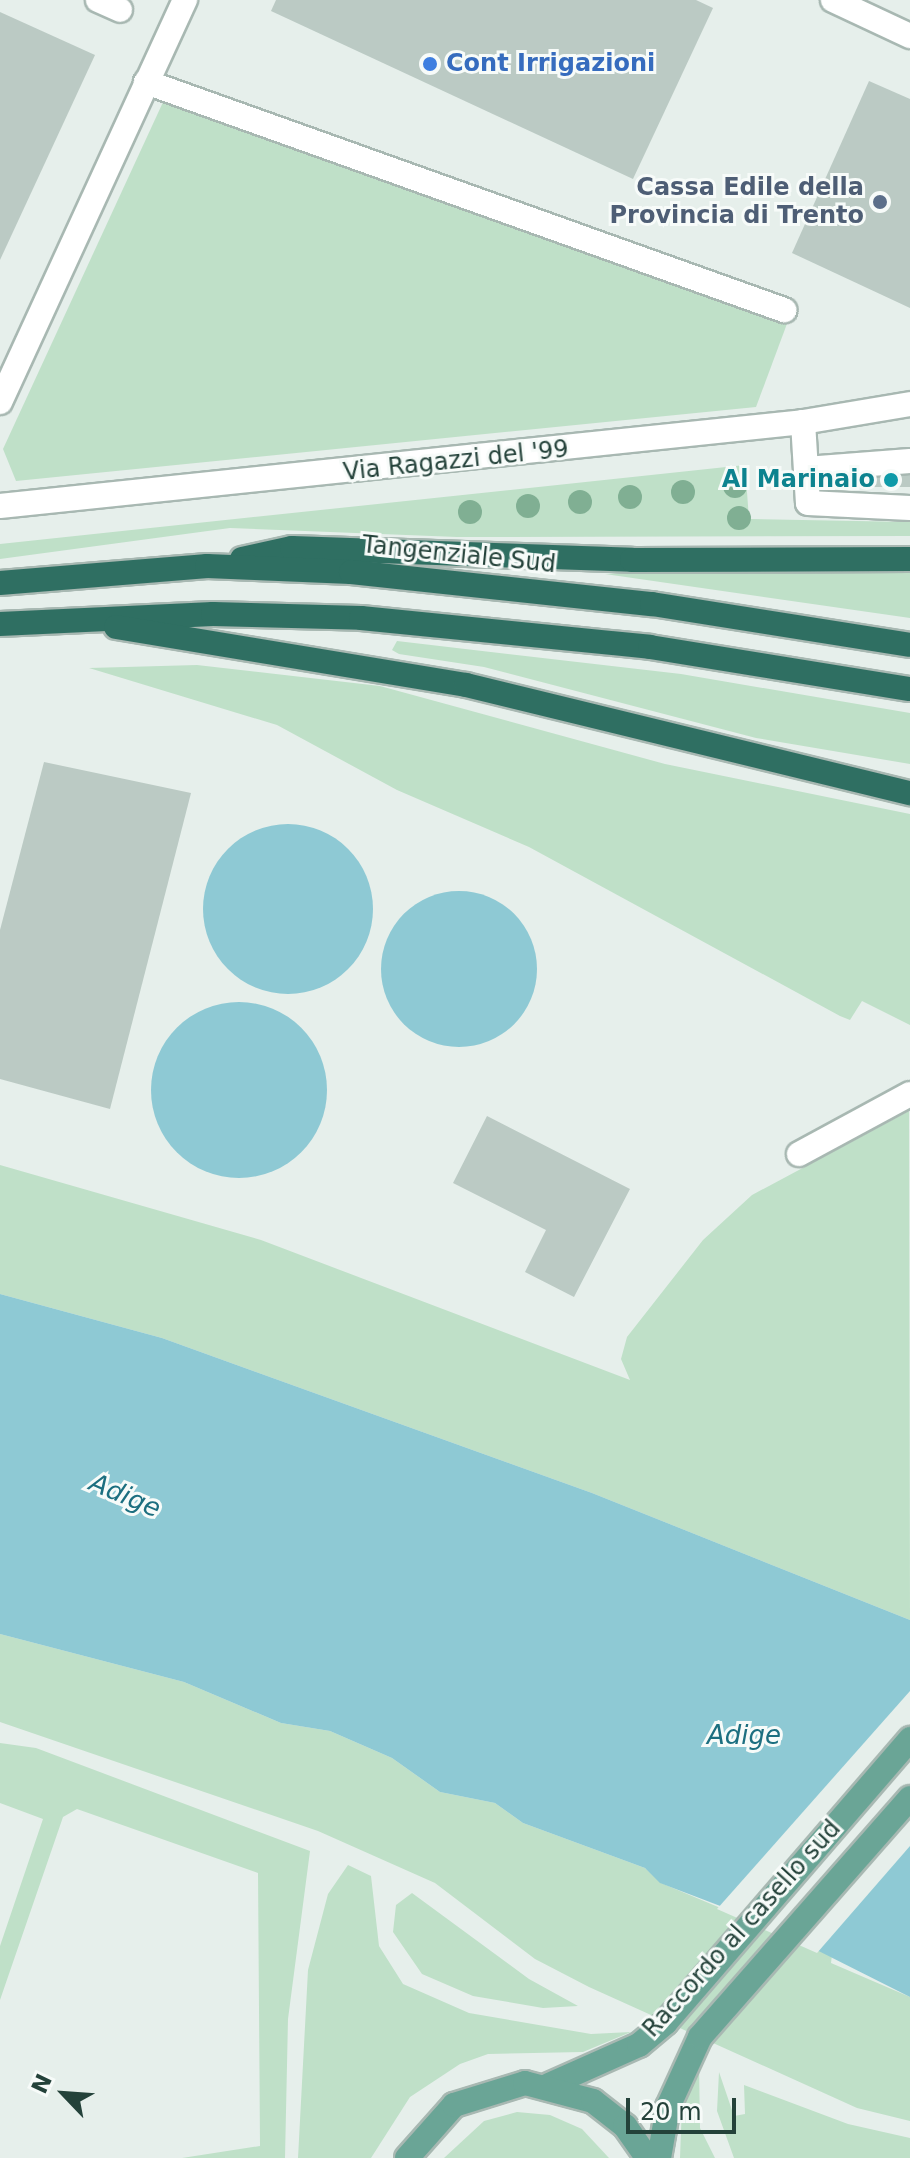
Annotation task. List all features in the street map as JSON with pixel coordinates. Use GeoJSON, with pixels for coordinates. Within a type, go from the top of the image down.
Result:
{"type":"FeatureCollection","features":[{"type":"Feature","properties":{"kind":"highway"},"geometry":{"type":"LineString","coordinates":[[207,566],[292,548],[632,560],[910,559]]}},
{"type":"Feature","properties":{"kind":"highway","name":"Tangenziale Sud"},"geometry":{"type":"LineString","coordinates":[[0,583],[207,566],[514,588],[910,645]]}},
{"type":"Feature","properties":{"kind":"highway"},"geometry":{"type":"LineString","coordinates":[[0,624],[213,614],[469,627],[910,689]]}},
{"type":"Feature","properties":{"kind":"highway"},"geometry":{"type":"LineString","coordinates":[[75,619],[466,685],[910,793]]}},
{"type":"Feature","properties":{"kind":"highway"},"geometry":{"type":"LineString","coordinates":[[822,773],[910,779]]}},
{"type":"Feature","properties":{"kind":"main road","name":"Raccordo al casello sud"},"geometry":{"type":"LineString","coordinates":[[407,2158],[440,2116],[477,2093],[549,2085],[639,2045],[666,2022],[910,1739]]}},
{"type":"Feature","properties":{"kind":"main road","name":"Raccordo al casello sud"},"geometry":{"type":"LineString","coordinates":[[659,2158],[668,2107],[700,2037],[910,1798]]}},
{"type":"Feature","properties":{"kind":"main road"},"geometry":{"type":"LineString","coordinates":[[549,2085],[610,2112],[647,2158]]}},
{"type":"Feature","properties":{"kind":"street"},"geometry":{"type":"LineString","coordinates":[[98,0],[120,10]]}},
{"type":"Feature","properties":{"kind":"street"},"geometry":{"type":"LineString","coordinates":[[0,402],[185,0]]}},
{"type":"Feature","properties":{"kind":"street"},"geometry":{"type":"LineString","coordinates":[[833,0],[910,36]]}},
{"type":"Feature","properties":{"kind":"street"},"geometry":{"type":"LineString","coordinates":[[146,82],[784,310]]}},
{"type":"Feature","properties":{"kind":"street","name":"Via Ragazzi del '99"},"geometry":{"type":"LineString","coordinates":[[0,506],[803,422],[910,404]]}},
{"type":"Feature","properties":{"kind":"street"},"geometry":{"type":"LineString","coordinates":[[803,422],[808,503],[910,508]]}},
{"type":"Feature","properties":{"kind":"street"},"geometry":{"type":"LineString","coordinates":[[806,469],[910,461]]}},
{"type":"Feature","properties":{"kind":"street"},"geometry":{"type":"LineString","coordinates":[[799,1154],[910,1094]]}},
{"type":"Feature","properties":{"kind":"green space"},"geometry":{"type":"Polygon","coordinates":[[[164,100],[788,321],[756,407],[16,481],[3,449],[164,100]]]}},
{"type":"Feature","properties":{"kind":"green space"},"geometry":{"type":"Polygon","coordinates":[[[745,465],[749,519],[910,522],[910,536],[457,537],[230,528],[0,559],[0,544],[745,465]]]}},
{"type":"Feature","properties":{"kind":"green space"},"geometry":{"type":"Polygon","coordinates":[[[815,565],[910,571],[910,618],[605,574],[815,565]]]}},
{"type":"Feature","properties":{"kind":"green space"},"geometry":{"type":"Polygon","coordinates":[[[397,641],[681,674],[910,713],[910,764],[756,738],[484,667],[399,654],[392,650],[397,641]]]}},
{"type":"Feature","properties":{"kind":"green space"},"geometry":{"type":"Polygon","coordinates":[[[197,665],[380,686],[665,764],[910,814],[910,1025],[862,1001],[850,1020],[840,1016],[529,847],[397,790],[277,725],[89,668],[197,665]]]}},
{"type":"Feature","properties":{"kind":"green space"},"geometry":{"type":"Polygon","coordinates":[[[909,1111],[910,1620],[592,1493],[162,1338],[0,1294],[0,1165],[261,1240],[630,1380],[621,1359],[627,1337],[703,1240],[752,1195],[909,1111]]]}},
{"type":"Feature","properties":{"kind":"green space"},"geometry":{"type":"Polygon","coordinates":[[[0,1634],[184,1682],[281,1723],[330,1731],[392,1758],[440,1792],[495,1803],[523,1823],[645,1868],[661,1883],[832,1955],[831,1963],[910,1997],[910,2121],[857,2108],[589,1987],[535,1959],[435,1883],[318,1831],[0,1722],[0,1634]]]}},
{"type":"Feature","properties":{"kind":"green space"},"geometry":{"type":"Polygon","coordinates":[[[0,1743],[36,1748],[310,1851],[288,2019],[285,2158],[182,2158],[260,2146],[258,1873],[77,1809],[63,1817],[0,2000],[0,1946],[43,1819],[0,1803],[0,1743]]]}},
{"type":"Feature","properties":{"kind":"green space"},"geometry":{"type":"Polygon","coordinates":[[[348,1865],[371,1876],[379,1946],[403,1984],[469,2013],[591,2034],[631,2032],[583,2052],[488,2054],[460,2064],[410,2097],[371,2158],[298,2158],[308,1970],[328,1894],[348,1865]]]}},
{"type":"Feature","properties":{"kind":"green space"},"geometry":{"type":"Polygon","coordinates":[[[412,1893],[529,1979],[578,2006],[543,2008],[473,1996],[422,1974],[393,1932],[396,1905],[412,1893]]]}},
{"type":"Feature","properties":{"kind":"green space"},"geometry":{"type":"Polygon","coordinates":[[[699,2064],[700,2128],[715,2158],[680,2158],[682,2104],[699,2064]]]}},
{"type":"Feature","properties":{"kind":"green space"},"geometry":{"type":"Polygon","coordinates":[[[719,2072],[734,2116],[745,2114],[744,2085],[848,2124],[910,2138],[910,2158],[734,2158],[717,2111],[719,2072]]]}},
{"type":"Feature","properties":{"kind":"green space"},"geometry":{"type":"Polygon","coordinates":[[[517,2112],[550,2115],[582,2129],[609,2158],[444,2158],[484,2121],[517,2112]]]}},
{"type":"Feature","properties":{"kind":"water"},"geometry":{"type":"Polygon","coordinates":[[[288,824],[321,830],[348,849],[367,876],[373,909],[367,942],[348,969],[321,988],[288,994],[255,988],[228,969],[209,942],[203,909],[209,876],[228,849],[255,830],[288,824]]]}},
{"type":"Feature","properties":{"kind":"water"},"geometry":{"type":"Polygon","coordinates":[[[459,891],[489,897],[514,914],[531,939],[537,969],[531,999],[514,1024],[489,1041],[459,1047],[429,1041],[404,1024],[387,999],[381,969],[387,939],[404,914],[429,897],[459,891]]]}},
{"type":"Feature","properties":{"kind":"water"},"geometry":{"type":"Polygon","coordinates":[[[239,1002],[273,1009],[301,1028],[320,1056],[327,1090],[320,1124],[301,1152],[273,1171],[239,1178],[205,1171],[177,1152],[158,1124],[151,1090],[158,1056],[177,1028],[205,1009],[239,1002]]]}},
{"type":"Feature","properties":{"kind":"water","name":"Adige"},"geometry":{"type":"Polygon","coordinates":[[[0,1294],[162,1338],[592,1493],[910,1620],[910,1997],[757,1920],[660,1883],[645,1868],[523,1823],[495,1803],[440,1792],[392,1758],[330,1731],[281,1723],[184,1682],[0,1634],[0,1294]]]}},
{"type":"Feature","properties":{"kind":"pier"},"geometry":{"type":"Polygon","coordinates":[[[910,1691],[910,1846],[817,1953],[717,1909],[910,1691]]]}},
{"type":"Feature","properties":{"kind":"building"},"geometry":{"type":"Polygon","coordinates":[[[276,0],[696,0],[713,8],[633,179],[271,11],[276,0]]]}},
{"type":"Feature","properties":{"kind":"building"},"geometry":{"type":"Polygon","coordinates":[[[0,12],[95,55],[0,260],[0,12]]]}},
{"type":"Feature","properties":{"kind":"building"},"geometry":{"type":"Polygon","coordinates":[[[869,81],[910,99],[910,308],[792,253],[869,81]]]}},
{"type":"Feature","properties":{"kind":"building","name":"Al Marinaio"},"geometry":{"type":"Polygon","coordinates":[[[910,472],[910,487],[872,487],[873,474],[910,472]]]}},
{"type":"Feature","properties":{"kind":"building"},"geometry":{"type":"Polygon","coordinates":[[[44,762],[191,793],[110,1109],[0,1079],[0,930],[44,762]]]}},
{"type":"Feature","properties":{"kind":"building"},"geometry":{"type":"Polygon","coordinates":[[[487,1116],[630,1189],[574,1297],[525,1272],[546,1230],[453,1183],[487,1116]]]}},
{"type":"Feature","properties":{"kind":"place","name":"Cont Irrigazioni"},"geometry":{"type":"Point","coordinates":[430,64]}},
{"type":"Feature","properties":{"kind":"place","name":"Cassa Edile della Provincia di Trento"},"geometry":{"type":"Point","coordinates":[880,202]}},
{"type":"Feature","properties":{"kind":"place","name":"Al Marinaio"},"geometry":{"type":"Point","coordinates":[891,480]}}]}
